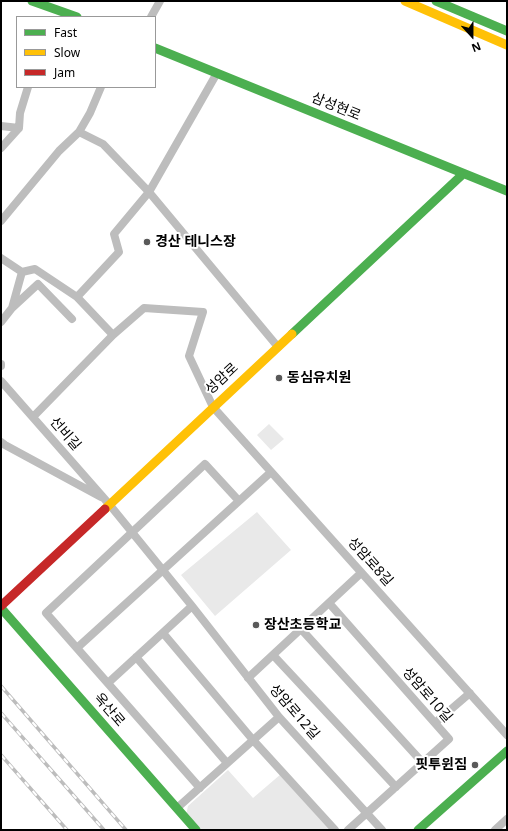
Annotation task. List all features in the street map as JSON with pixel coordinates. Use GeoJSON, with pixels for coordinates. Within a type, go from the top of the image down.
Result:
{"type":"FeatureCollection","features":[{"type":"Feature","properties":{"kind":"main road"},"geometry":{"type":"LineString","coordinates":[[32,1],[74,16]]}},
{"type":"Feature","properties":{"kind":"main road"},"geometry":{"type":"LineString","coordinates":[[405,1],[507,44]]}},
{"type":"Feature","properties":{"kind":"main road"},"geometry":{"type":"LineString","coordinates":[[436,1],[507,32]]}},
{"type":"Feature","properties":{"kind":"main road","name":"삼성현로"},"geometry":{"type":"LineString","coordinates":[[156,48],[507,191]]}},
{"type":"Feature","properties":{"kind":"main road","name":"성암로"},"geometry":{"type":"LineString","coordinates":[[1,607],[107,502],[213,407],[463,174]]}},
{"type":"Feature","properties":{"kind":"main road","name":"옥산로"},"geometry":{"type":"LineString","coordinates":[[1,607],[196,830]]}},
{"type":"Feature","properties":{"kind":"main road"},"geometry":{"type":"LineString","coordinates":[[418,830],[507,751]]}},
{"type":"Feature","properties":{"kind":"street"},"geometry":{"type":"LineString","coordinates":[[152,16],[160,1]]}},
{"type":"Feature","properties":{"kind":"street"},"geometry":{"type":"LineString","coordinates":[[77,297],[119,252],[114,234],[149,192],[217,73]]}},
{"type":"Feature","properties":{"kind":"street"},"geometry":{"type":"LineString","coordinates":[[1,148],[19,128],[20,113],[28,88]]}},
{"type":"Feature","properties":{"kind":"street"},"geometry":{"type":"LineString","coordinates":[[1,221],[54,157],[78,132],[90,112],[101,88]]}},
{"type":"Feature","properties":{"kind":"street"},"geometry":{"type":"LineString","coordinates":[[1,126],[19,128]]}},
{"type":"Feature","properties":{"kind":"street"},"geometry":{"type":"LineString","coordinates":[[78,132],[103,144],[149,192],[278,347]]}},
{"type":"Feature","properties":{"kind":"street"},"geometry":{"type":"LineString","coordinates":[[1,258],[22,272],[35,269],[77,297],[113,335],[33,417]]}},
{"type":"Feature","properties":{"kind":"street"},"geometry":{"type":"LineString","coordinates":[[12,308],[22,272]]}},
{"type":"Feature","properties":{"kind":"street"},"geometry":{"type":"LineString","coordinates":[[1,322],[12,308],[38,284],[72,319]]}},
{"type":"Feature","properties":{"kind":"street","name":"성암로8길"},"geometry":{"type":"LineString","coordinates":[[113,335],[144,308],[203,312],[189,356],[213,407],[507,734]]}},
{"type":"Feature","properties":{"kind":"street","name":"선비길"},"geometry":{"type":"LineString","coordinates":[[3,387],[33,417],[107,502]]}},
{"type":"Feature","properties":{"kind":"street"},"geometry":{"type":"LineString","coordinates":[[1,442],[5,446],[107,502]]}},
{"type":"Feature","properties":{"kind":"street"},"geometry":{"type":"LineString","coordinates":[[200,788],[46,613],[205,464],[239,501]]}},
{"type":"Feature","properties":{"kind":"street"},"geometry":{"type":"LineString","coordinates":[[77,648],[271,472]]}},
{"type":"Feature","properties":{"kind":"street","name":"성암로12길"},"geometry":{"type":"LineString","coordinates":[[107,502],[280,717],[382,830]]}},
{"type":"Feature","properties":{"kind":"street"},"geometry":{"type":"LineString","coordinates":[[248,678],[361,573]]}},
{"type":"Feature","properties":{"kind":"street","name":"성암로10길"},"geometry":{"type":"LineString","coordinates":[[329,603],[449,739],[348,830]]}},
{"type":"Feature","properties":{"kind":"street"},"geometry":{"type":"LineString","coordinates":[[108,683],[192,606]]}},
{"type":"Feature","properties":{"kind":"street"},"geometry":{"type":"LineString","coordinates":[[300,629],[423,762]]}},
{"type":"Feature","properties":{"kind":"street"},"geometry":{"type":"LineString","coordinates":[[163,633],[253,740],[335,830]]}},
{"type":"Feature","properties":{"kind":"street"},"geometry":{"type":"LineString","coordinates":[[273,655],[396,787]]}},
{"type":"Feature","properties":{"kind":"street"},"geometry":{"type":"LineString","coordinates":[[136,657],[227,763]]}},
{"type":"Feature","properties":{"kind":"street"},"geometry":{"type":"LineString","coordinates":[[435,723],[470,693]]}},
{"type":"Feature","properties":{"kind":"street"},"geometry":{"type":"LineString","coordinates":[[177,808],[280,717]]}},
{"type":"Feature","properties":{"kind":"street"},"geometry":{"type":"LineString","coordinates":[[495,830],[507,819]]}},
{"type":"Feature","properties":{"kind":"shaded area"},"geometry":{"type":"Polygon","coordinates":[[[269,424],[284,439],[271,450],[257,435],[269,424]]]}},
{"type":"Feature","properties":{"kind":"shaded area"},"geometry":{"type":"Polygon","coordinates":[[[257,512],[291,550],[215,616],[181,575],[257,512]]]}},
{"type":"Feature","properties":{"kind":"shaded area"},"geometry":{"type":"Polygon","coordinates":[[[228,770],[253,798],[281,774],[332,830],[200,830],[186,815],[188,806],[228,770]]]}},
{"type":"Feature","properties":{"kind":"railway"},"geometry":{"type":"LineString","coordinates":[[1,686],[126,830]]}},
{"type":"Feature","properties":{"kind":"railway"},"geometry":{"type":"LineString","coordinates":[[1,713],[104,830]]}},
{"type":"Feature","properties":{"kind":"railway"},"geometry":{"type":"LineString","coordinates":[[1,755],[67,830]]}},
{"type":"Feature","properties":{"kind":"traffic: fast"},"geometry":{"type":"LineString","coordinates":[[32,1],[74,16]]}},
{"type":"Feature","properties":{"kind":"traffic: fast"},"geometry":{"type":"LineString","coordinates":[[436,1],[507,31]]}},
{"type":"Feature","properties":{"kind":"traffic: fast"},"geometry":{"type":"LineString","coordinates":[[156,48],[507,191]]}},
{"type":"Feature","properties":{"kind":"traffic: fast"},"geometry":{"type":"LineString","coordinates":[[292,334],[463,174]]}},
{"type":"Feature","properties":{"kind":"traffic: fast"},"geometry":{"type":"LineString","coordinates":[[1,608],[196,830]]}},
{"type":"Feature","properties":{"kind":"traffic: fast"},"geometry":{"type":"LineString","coordinates":[[418,830],[507,751]]}},
{"type":"Feature","properties":{"kind":"traffic: slow"},"geometry":{"type":"LineString","coordinates":[[405,1],[507,45]]}},
{"type":"Feature","properties":{"kind":"traffic: slow"},"geometry":{"type":"LineString","coordinates":[[105,509],[292,334]]}},
{"type":"Feature","properties":{"kind":"traffic: jam"},"geometry":{"type":"LineString","coordinates":[[1,606],[105,509]]}},
{"type":"Feature","properties":{"kind":"place","name":"경산 테니스장"},"geometry":{"type":"Point","coordinates":[147,242]}},
{"type":"Feature","properties":{"kind":"place","name":"동심유치원"},"geometry":{"type":"Point","coordinates":[279,378]}},
{"type":"Feature","properties":{"kind":"place","name":"장산초등학교"},"geometry":{"type":"Point","coordinates":[256,625]}},
{"type":"Feature","properties":{"kind":"place","name":"핏투윈짐"},"geometry":{"type":"Point","coordinates":[475,765]}}]}
